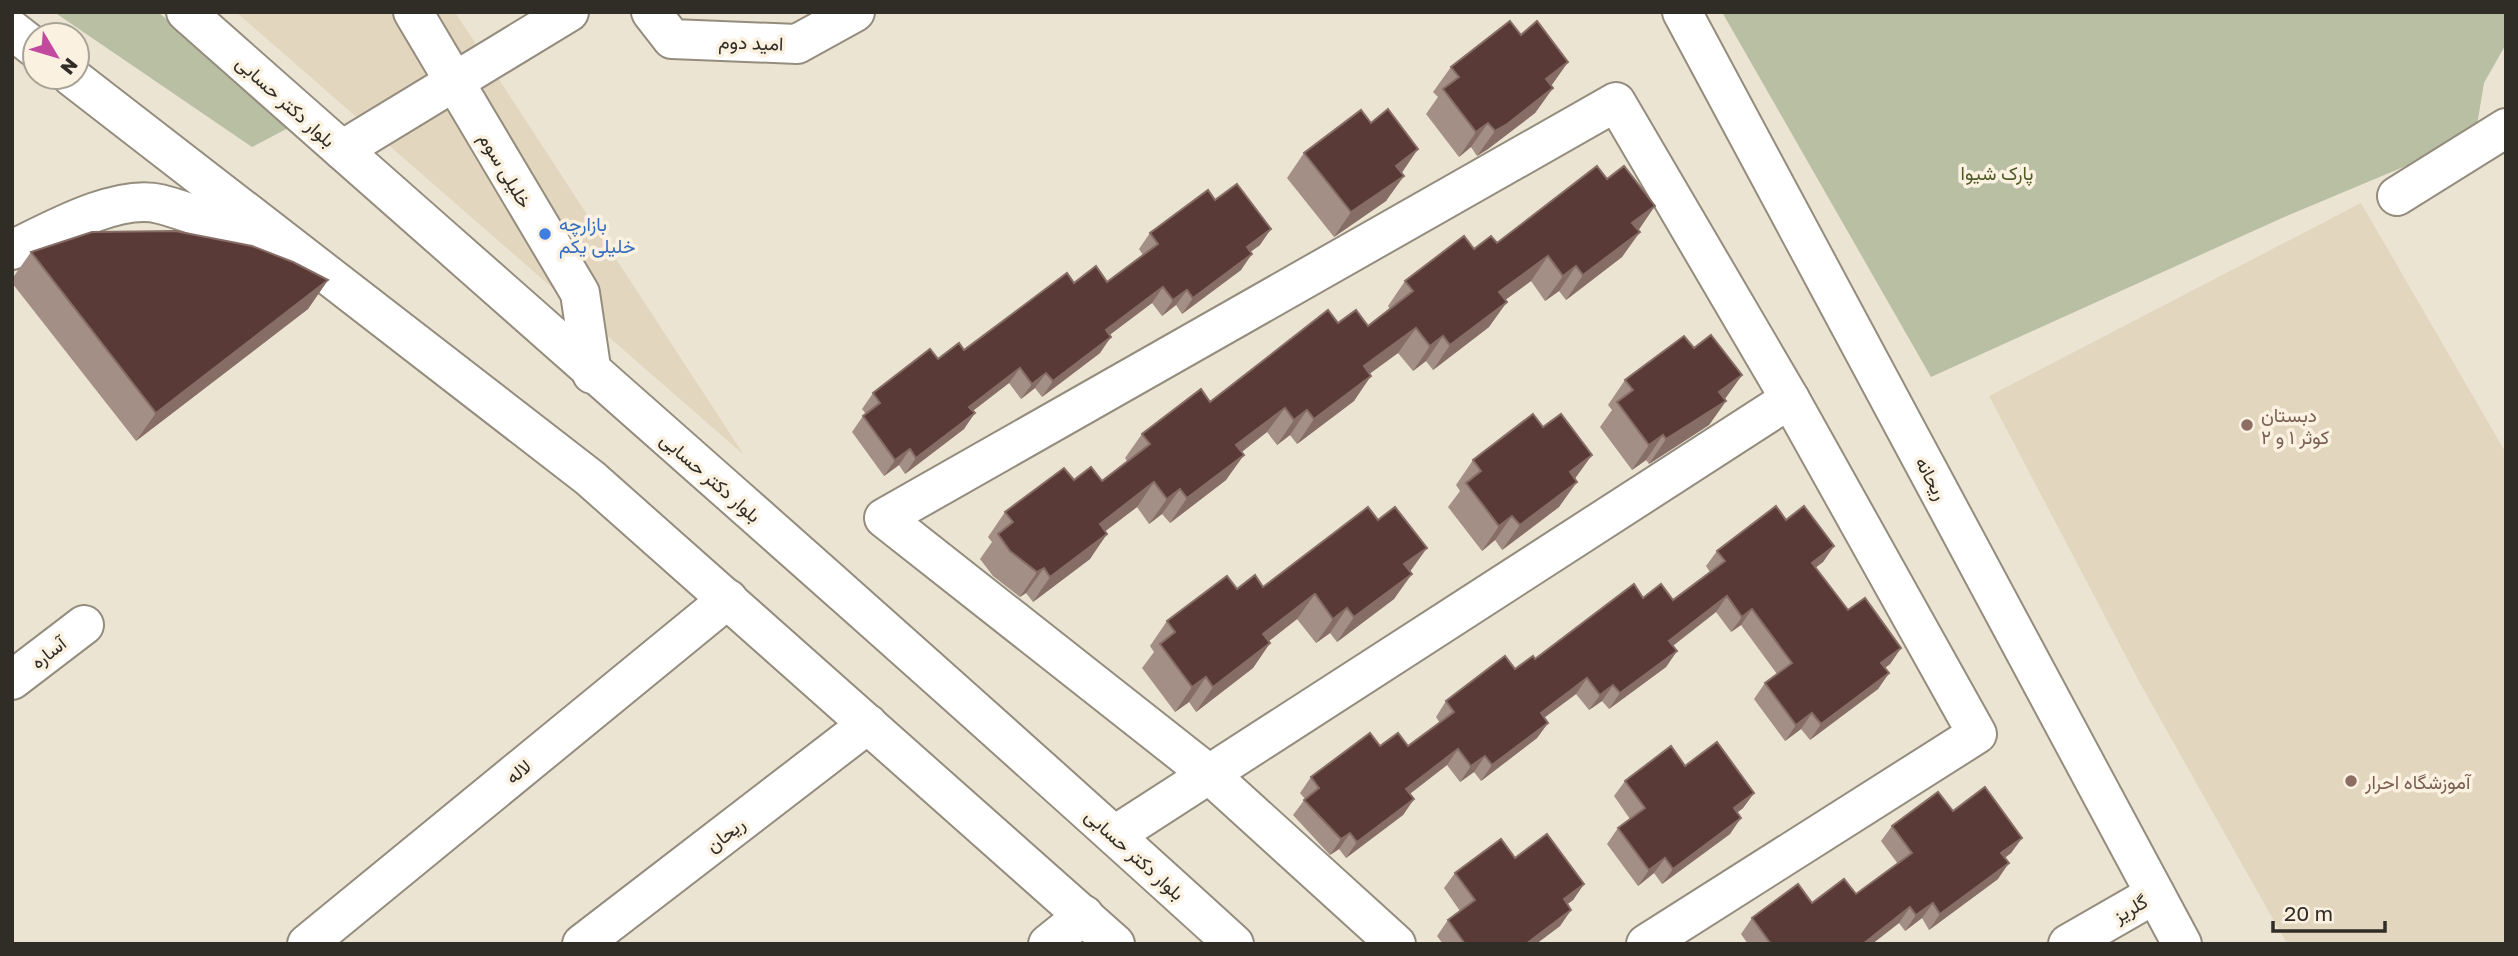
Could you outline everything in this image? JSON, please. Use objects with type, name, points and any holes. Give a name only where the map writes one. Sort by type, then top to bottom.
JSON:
[{"type":"street","name":"بلوار دکتر حسابی","points":[[186,12],[592,374],[729,491],[1234,944]]},
{"type":"street","name":"خلیلی سوم","points":[[413,12],[580,293],[592,374]]},
{"type":"street","points":[[342,150],[569,12]]},
{"type":"street","name":"امید دوم","points":[[651,12],[672,39],[797,44],[855,12]]},
{"type":"street","name":"ریحانه","points":[[1682,12],[2182,944]]},
{"type":"street","points":[[90,91],[590,478],[1115,944]]},
{"type":"street","points":[[1396,944],[1210,775],[884,519],[1615,103],[1790,399],[1978,734],[1646,944]]},
{"type":"street","points":[[2397,196],[2506,128]]},
{"type":"street","points":[[12,250],[62,225],[110,207],[157,203],[299,254]]},
{"type":"street","points":[[1115,835],[1790,399]]},
{"type":"street","name":"لاله","points":[[307,944],[728,599]]},
{"type":"street","name":"آساره","points":[[12,680],[84,625]]},
{"type":"street","name":"ریحان","points":[[582,944],[868,724]]},
{"type":"street","name":"گلریز","points":[[2068,944],[2155,894]]},
{"type":"street","points":[[1048,944],[1084,915]]},
{"type":"shaded area","name":"بازارچه خلیلی یکم","points":[[236,12],[455,12],[744,455]]},
{"type":"shaded area","points":[[2361,203],[2506,453],[2506,944],[2287,944],[2141,685],[1989,396]]},
{"type":"green space","points":[[54,12],[158,12],[292,126],[252,147],[91,37],[91,21],[67,21]]},
{"type":"green space","name":"پارک شیوا","points":[[1722,12],[2506,12],[2506,44],[2484,83],[2475,137],[2282,218],[1931,377]]},
{"type":"building","points":[[1510,21],[1521,35],[1537,21],[1568,62],[1546,79],[1553,88],[1506,125],[1495,131],[1488,123],[1476,132],[1443,89],[1459,77],[1451,67]]},
{"type":"building","points":[[1388,109],[1418,149],[1396,166],[1404,176],[1351,212],[1304,153],[1361,110],[1371,123]]},
{"type":"building","points":[[1597,166],[1607,179],[1624,166],[1655,206],[1632,223],[1640,232],[1583,275],[1576,266],[1563,276],[1548,256],[1499,292],[1507,302],[1450,345],[1443,336],[1430,346],[1416,328],[1364,366],[1371,376],[1314,419],[1307,410],[1294,420],[1285,408],[1236,445],[1244,455],[1187,498],[1180,489],[1167,499],[1154,482],[1100,524],[1107,534],[1050,577],[1044,568],[1037,572],[1010,551],[998,534],[1013,522],[1005,512],[1064,468],[1074,480],[1091,467],[1102,481],[1150,444],[1142,434],[1201,389],[1210,402],[1328,310],[1338,323],[1356,310],[1368,326],[1413,291],[1405,281],[1464,236],[1474,249],[1491,236],[1497,243]]},
{"type":"building","points":[[1237,184],[1271,229],[1247,247],[1252,254],[1193,298],[1187,290],[1173,300],[1163,287],[1106,330],[1111,337],[1053,381],[1046,373],[1032,384],[1020,368],[969,407],[975,413],[916,458],[910,449],[895,460],[863,416],[880,403],[873,393],[930,349],[938,359],[959,343],[964,350],[1067,273],[1074,283],[1096,266],[1107,282],[1158,244],[1150,233],[1208,190],[1215,200]]},
{"type":"building","points":[[175,231],[252,246],[293,262],[328,280],[156,413],[31,252],[92,232]]},
{"type":"building","points":[[1711,335],[1742,375],[1719,392],[1726,401],[1666,439],[1663,435],[1649,445],[1617,402],[1633,390],[1625,380],[1684,336],[1694,348]]},
{"type":"building","points":[[1533,414],[1543,427],[1561,414],[1592,455],[1570,472],[1577,482],[1520,525],[1512,516],[1499,526],[1466,483],[1481,471],[1473,460]]},
{"type":"building","points":[[1776,506],[1786,520],[1804,506],[1834,546],[1812,563],[1848,610],[1865,598],[1901,648],[1881,663],[1889,673],[1821,724],[1812,713],[1796,725],[1765,683],[1792,663],[1752,609],[1742,617],[1727,596],[1669,641],[1677,651],[1620,693],[1613,685],[1600,695],[1587,678],[1541,713],[1548,723],[1492,765],[1485,756],[1471,766],[1458,749],[1406,789],[1414,799],[1357,842],[1350,833],[1341,839],[1304,800],[1319,788],[1311,777],[1370,733],[1380,746],[1398,733],[1408,746],[1454,712],[1446,701],[1505,656],[1515,669],[1533,656],[1535,659],[1634,584],[1643,598],[1661,584],[1673,600],[1725,561],[1717,551]]},
{"type":"building","points":[[1368,507],[1378,520],[1395,507],[1427,548],[1404,564],[1412,574],[1354,617],[1347,608],[1333,619],[1315,594],[1263,634],[1270,643],[1213,687],[1206,677],[1192,687],[1160,644],[1175,632],[1167,621],[1227,576],[1237,589],[1255,575],[1263,587]]},
{"type":"building","points":[[1717,742],[1754,793],[1734,808],[1741,818],[1673,869],[1665,858],[1649,870],[1618,828],[1645,808],[1625,781],[1671,746],[1685,766]]},
{"type":"building","points":[[1985,787],[2022,838],[2001,853],[2009,863],[1940,914],[1933,903],[1916,915],[1910,907],[1863,944],[1771,944],[1752,918],[1798,884],[1812,903],[1844,879],[1856,894],[1912,853],[1892,826],[1938,792],[1953,811]]},
{"type":"building","points":[[1547,834],[1584,884],[1564,899],[1571,910],[1526,944],[1465,944],[1448,920],[1475,900],[1455,873],[1501,839],[1515,858]]},
{"type":"place","name":"بازارچه خلیلی یکم","points":[[545,234]]},
{"type":"place","name":"دبستان کوثر ۱ و ۲","points":[[2247,425]]},
{"type":"place","name":"آموزشگاه احرار","points":[[2351,781]]}]
